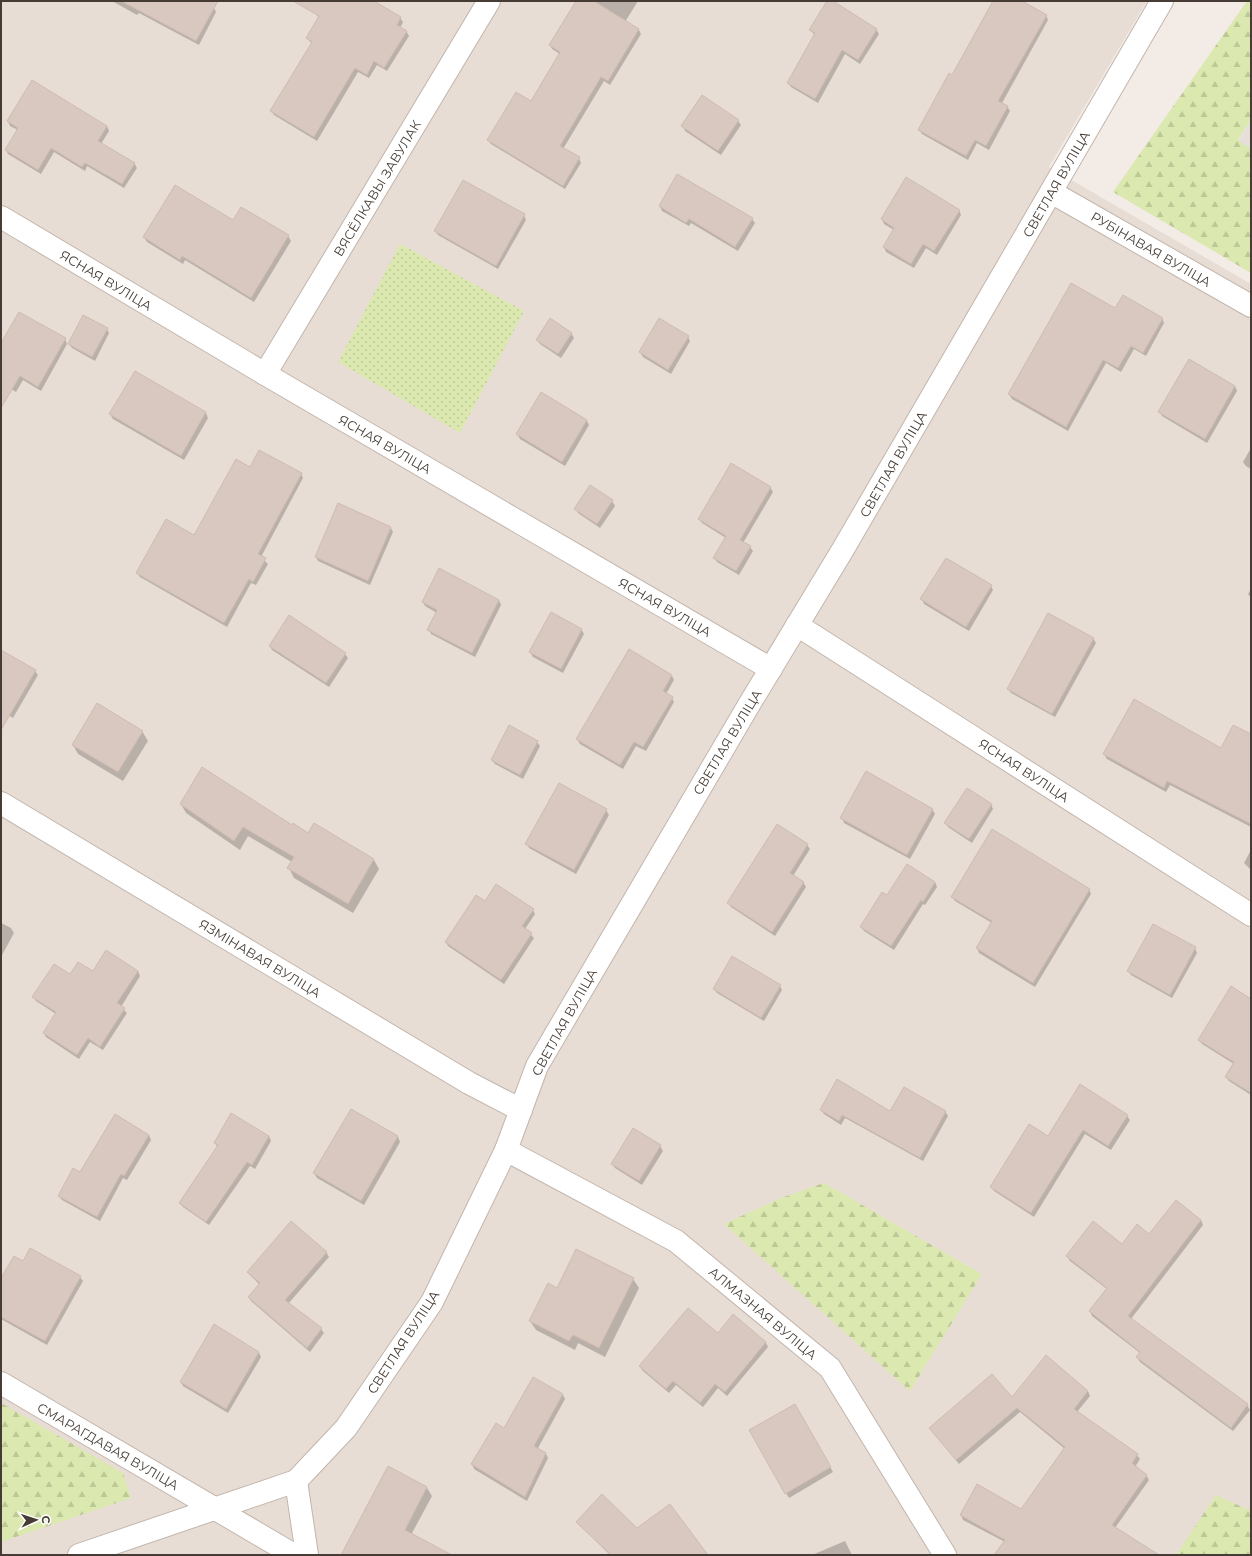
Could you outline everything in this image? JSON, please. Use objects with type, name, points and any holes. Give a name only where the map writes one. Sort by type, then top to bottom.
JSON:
[{"type":"street","name":"ВЯСЁЛКАВЫ ЗАВУЛАК","points":[[265,374],[489,1]]},
{"type":"street","name":"СВЕТЛАЯ ВУЛІЦА","points":[[79,1555],[296,1481],[346,1428],[432,1302],[506,1150],[537,1066],[1162,1]]},
{"type":"street","name":"РУБІНАВАЯ ВУЛІЦА","points":[[1051,192],[1251,306]]},
{"type":"street","name":"ЯСНАЯ ВУЛІЦА","points":[[1,217],[265,374],[771,669]]},
{"type":"street","name":"ЯСНАЯ ВУЛІЦА","points":[[797,625],[1251,915]]},
{"type":"street","name":"ЯЗМІНАВАЯ ВУЛІЦА","points":[[1,803],[462,1079],[520,1110]]},
{"type":"street","name":"АЛМАЗНАЯ ВУЛІЦА","points":[[506,1150],[676,1241],[830,1368],[945,1555]]},
{"type":"street","name":"СМАРАГДАВАЯ ВУЛІЦА","points":[[1,1383],[294,1555]]},
{"type":"street","points":[[296,1481],[307,1555]]},
{"type":"shaded area","points":[[1,1],[1147,1],[1049,167],[1251,284],[1251,1555],[1,1555]]},
{"type":"shaded area","points":[[1251,120],[1251,149],[1238,141]]},
{"type":"green space","points":[[1247,1],[1251,1],[1251,120],[1238,140],[1251,149],[1251,273],[1113,192]]},
{"type":"green space","points":[[400,244],[524,311],[460,433],[338,362]]},
{"type":"green space","points":[[824,1183],[982,1274],[910,1391],[724,1224],[781,1198]]},
{"type":"green space","points":[[1,1403],[123,1473],[131,1498],[1,1542]]},
{"type":"green space","points":[[1216,1495],[1251,1511],[1251,1555],[1176,1555]]},
{"type":"building","points":[[121,1],[218,1],[196,41]]},
{"type":"building","points":[[293,1],[374,1],[401,17],[397,25],[407,31],[384,68],[374,61],[367,75],[355,68],[314,137],[270,111],[312,42],[306,38],[319,16]]},
{"type":"building","points":[[576,1],[594,1],[639,29],[608,81],[601,77],[560,146],[580,157],[563,186],[487,140],[516,92],[531,101],[560,52],[549,45]]},
{"type":"building","points":[[827,1],[833,1],[877,29],[858,60],[842,50],[815,99],[787,83],[815,33],[809,30]]},
{"type":"building","points":[[993,1],[1022,1],[1047,15],[998,101],[1008,106],[986,146],[975,140],[966,156],[918,130],[949,73],[952,75]]},
{"type":"building","points":[[32,80],[107,126],[98,141],[135,163],[122,184],[85,163],[82,167],[51,148],[38,170],[5,150],[18,128],[7,121]]},
{"type":"building","points":[[702,95],[739,120],[718,151],[681,126]]},
{"type":"building","points":[[677,174],[753,218],[735,247],[689,219],[686,223],[659,206]]},
{"type":"building","points":[[906,177],[960,210],[934,251],[923,244],[911,264],[883,247],[894,228],[881,219]]},
{"type":"building","points":[[463,180],[525,214],[496,266],[434,231]]},
{"type":"building","points":[[175,185],[233,220],[241,207],[289,235],[251,298],[182,256],[180,260],[143,237]]},
{"type":"building","points":[[1071,283],[1115,308],[1123,295],[1163,318],[1143,353],[1131,346],[1118,368],[1103,360],[1066,427],[1008,394]]},
{"type":"building","points":[[19,312],[66,338],[38,387],[20,376],[1,408],[1,343]]},
{"type":"building","points":[[83,315],[108,328],[92,357],[68,344]]},
{"type":"building","points":[[550,318],[572,333],[558,354],[536,340]]},
{"type":"building","points":[[659,318],[689,336],[668,370],[639,352]]},
{"type":"building","points":[[1189,359],[1235,386],[1205,439],[1158,412]]},
{"type":"building","points":[[135,371],[206,412],[181,456],[109,414]]},
{"type":"building","points":[[541,392],[587,420],[562,462],[516,434]]},
{"type":"building","points":[[259,450],[302,473],[258,554],[266,558],[253,582],[249,579],[224,623],[136,573],[166,519],[194,535],[236,459],[250,467]]},
{"type":"building","points":[[731,463],[771,487],[740,540],[751,546],[736,571],[713,558],[726,536],[698,519]]},
{"type":"building","points":[[590,485],[613,500],[597,524],[574,509]]},
{"type":"building","points":[[338,503],[391,527],[368,581],[315,557]]},
{"type":"building","points":[[946,558],[992,585],[966,627],[920,599]]},
{"type":"building","points":[[439,568],[499,600],[472,653],[427,630],[437,610],[422,602]]},
{"type":"building","points":[[551,612],[582,629],[561,669],[529,652]]},
{"type":"building","points":[[1048,613],[1094,638],[1052,714],[1007,689]]},
{"type":"building","points":[[289,615],[346,653],[326,683],[269,646]]},
{"type":"building","points":[[629,649],[672,675],[663,691],[673,697],[643,747],[634,742],[620,765],[576,739]]},
{"type":"building","points":[[1,650],[36,670],[1,730]]},
{"type":"building","points":[[1134,699],[1221,748],[1233,725],[1251,734],[1251,824],[1167,781],[1164,788],[1103,754]]},
{"type":"building","points":[[97,703],[143,731],[118,772],[72,745]]},
{"type":"building","points":[[509,725],[538,741],[520,775],[491,760]]},
{"type":"building","points":[[202,767],[292,825],[293,823],[308,833],[314,823],[374,859],[348,904],[287,868],[294,857],[243,827],[234,841],[180,804]]},
{"type":"building","points":[[866,771],[933,809],[907,855],[840,818]]},
{"type":"building","points":[[559,783],[607,809],[574,870],[525,844]]},
{"type":"building","points":[[967,788],[992,804],[969,839],[944,823]]},
{"type":"building","points":[[777,824],[808,844],[790,873],[804,882],[772,932],[727,903]]},
{"type":"building","points":[[992,829],[1090,889],[1033,983],[976,948],[992,921],[951,897]]},
{"type":"building","points":[[907,864],[935,882],[923,902],[921,900],[891,946],[860,927],[882,892],[887,895]]},
{"type":"building","points":[[496,884],[534,909],[522,926],[532,933],[501,980],[445,942],[476,895],[485,901]]},
{"type":"building","points":[[1153,924],[1196,947],[1170,995],[1127,971]]},
{"type":"building","points":[[106,950],[138,971],[117,1003],[125,1008],[100,1047],[88,1038],[77,1055],[43,1033],[56,1012],[32,997],[54,964],[70,974],[78,962],[93,971]]},
{"type":"building","points":[[732,956],[781,985],[761,1018],[713,989]]},
{"type":"building","points":[[1231,986],[1251,999],[1251,1093],[1225,1077],[1234,1062],[1198,1040]]},
{"type":"building","points":[[837,1079],[890,1111],[904,1087],[946,1111],[920,1158],[842,1115],[839,1121],[820,1110]]},
{"type":"building","points":[[1080,1084],[1128,1115],[1108,1146],[1083,1130],[1031,1213],[990,1187],[1029,1124],[1048,1136]]},
{"type":"building","points":[[351,1109],[398,1136],[361,1201],[313,1173]]},
{"type":"building","points":[[231,1113],[269,1136],[252,1165],[247,1162],[206,1222],[179,1203],[218,1145],[214,1143]]},
{"type":"building","points":[[115,1114],[149,1135],[124,1176],[121,1174],[97,1217],[58,1196],[73,1168],[80,1172]]},
{"type":"building","points":[[633,1128],[661,1145],[639,1181],[611,1164]]},
{"type":"building","points":[[1176,1200],[1201,1220],[1128,1316],[1248,1404],[1231,1428],[1136,1357],[1140,1352],[1089,1311],[1107,1288],[1066,1256],[1093,1221],[1122,1244],[1137,1224],[1149,1234]]},
{"type":"building","points":[[291,1221],[327,1252],[285,1300],[322,1328],[307,1348],[248,1297],[260,1283],[247,1272]]},
{"type":"building","points":[[30,1248],[81,1276],[45,1341],[1,1317],[1,1278],[14,1256],[23,1261]]},
{"type":"building","points":[[576,1249],[634,1278],[599,1348],[573,1335],[569,1341],[529,1321],[548,1283],[557,1288]]},
{"type":"building","points":[[688,1308],[718,1333],[733,1314],[766,1342],[725,1392],[715,1384],[700,1403],[673,1381],[666,1389],[639,1366]]},
{"type":"building","points":[[214,1324],[259,1352],[226,1409],[180,1382]]},
{"type":"building","points":[[1046,1355],[1088,1391],[1074,1409],[1138,1454],[1132,1463],[1147,1475],[1112,1525],[1159,1555],[994,1555],[1005,1540],[960,1515],[977,1484],[1021,1509],[1065,1447],[1017,1408],[956,1460],[929,1428],[992,1374],[1012,1397]]},
{"type":"building","points":[[533,1377],[563,1394],[534,1446],[546,1453],[525,1497],[471,1464],[496,1423],[504,1428]]},
{"type":"building","points":[[795,1404],[831,1467],[785,1494],[749,1430]]},
{"type":"building","points":[[388,1466],[427,1487],[405,1530],[452,1555],[341,1555]]},
{"type":"building","points":[[602,1494],[637,1528],[670,1504],[708,1555],[611,1555],[576,1522]]}]
